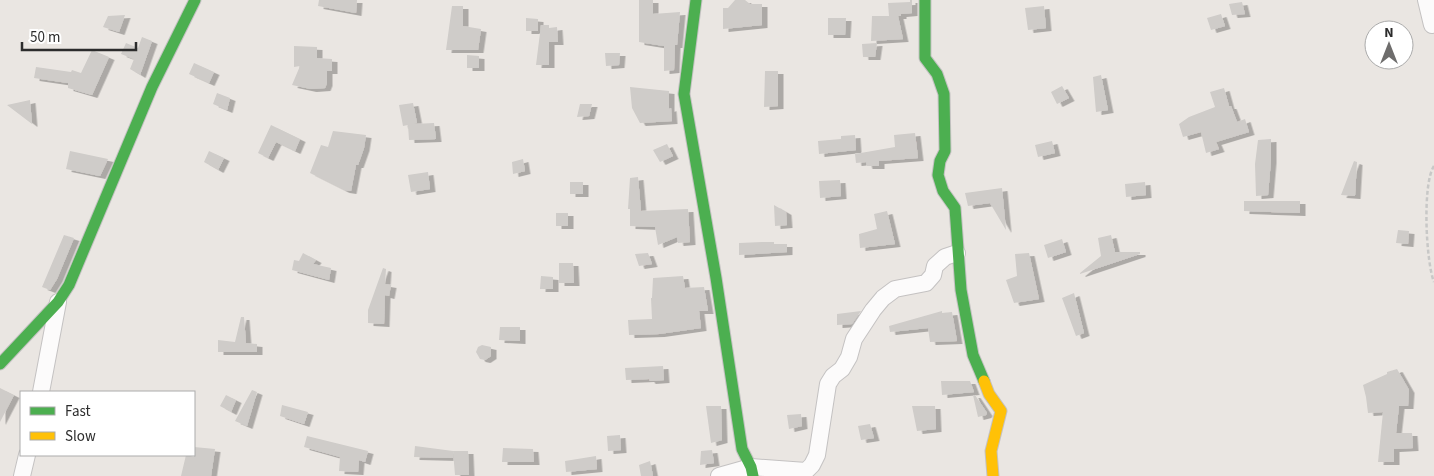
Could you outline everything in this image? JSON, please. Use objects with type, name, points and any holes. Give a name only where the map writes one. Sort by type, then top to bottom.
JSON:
[{"type":"street","points":[[0,364],[58,302],[69,285],[152,87],[194,0]]},
{"type":"street","points":[[696,0],[684,94],[716,278],[735,411],[742,449],[752,472]]},
{"type":"street","points":[[925,0],[925,58],[937,74],[944,94],[945,151],[940,161],[938,175],[943,191],[954,208],[961,290],[973,355],[989,394],[1001,411],[991,450],[990,465],[993,476]]},
{"type":"street","points":[[1426,0],[1432,25]]},
{"type":"street","points":[[719,476],[752,472],[806,471],[812,465],[817,455],[828,384],[833,376],[842,369],[849,357],[854,339],[872,310],[895,289],[926,282],[932,275],[935,266],[945,257],[957,253]]},
{"type":"street","points":[[41,391],[58,302]]},
{"type":"street","points":[[22,476],[26,456]]},
{"type":"path","points":[[1434,166],[1430,172],[1427,249],[1434,282]]},
{"type":"building","points":[[319,0],[357,0],[356,13],[318,6]]},
{"type":"building","points":[[639,0],[653,0],[653,14],[680,12],[677,45],[675,45],[674,70],[664,71],[664,46],[639,42]]},
{"type":"building","points":[[735,0],[745,0],[750,4],[762,4],[762,25],[723,29],[723,8],[728,8]]},
{"type":"building","points":[[912,0],[912,13],[898,16],[903,39],[871,41],[872,16],[889,16],[888,3],[910,2]]},
{"type":"building","points":[[1242,2],[1245,14],[1232,15],[1229,4]]},
{"type":"building","points":[[452,6],[463,6],[463,26],[481,29],[478,50],[446,50]]},
{"type":"building","points":[[1044,6],[1046,28],[1028,30],[1025,8]]},
{"type":"building","points":[[1221,14],[1225,26],[1211,30],[1207,18]]},
{"type":"building","points":[[125,15],[119,32],[103,27],[108,16]]},
{"type":"building","points":[[526,18],[538,19],[538,31],[526,31]]},
{"type":"building","points":[[828,18],[846,18],[845,35],[828,35]]},
{"type":"building","points":[[541,25],[549,25],[549,28],[557,27],[558,42],[549,42],[549,65],[536,65]]},
{"type":"building","points":[[142,37],[152,41],[140,75],[130,69],[134,59],[121,54],[126,43],[138,48]]},
{"type":"building","points":[[877,43],[875,57],[863,57],[862,44]]},
{"type":"building","points":[[294,46],[317,47],[317,58],[332,59],[332,71],[327,71],[325,88],[311,89],[292,85],[300,66],[294,67]]},
{"type":"building","points":[[92,50],[109,57],[92,95],[68,88],[68,83],[34,78],[36,67],[71,72],[72,70],[81,73]]},
{"type":"building","points":[[605,53],[620,53],[619,65],[606,66]]},
{"type":"building","points":[[467,55],[479,56],[479,68],[467,68]]},
{"type":"building","points":[[194,63],[214,72],[209,83],[189,74]]},
{"type":"building","points":[[765,71],[778,71],[778,106],[764,107]]},
{"type":"building","points":[[1101,75],[1108,110],[1096,112],[1093,77]]},
{"type":"building","points":[[1062,86],[1069,98],[1057,104],[1051,92]]},
{"type":"building","points":[[630,87],[669,91],[669,109],[671,108],[672,121],[640,123],[632,108]]},
{"type":"building","points":[[1224,88],[1229,106],[1231,106],[1237,122],[1245,119],[1249,132],[1216,142],[1219,149],[1206,153],[1201,132],[1183,137],[1179,124],[1189,117],[1215,107],[1210,92]]},
{"type":"building","points":[[217,93],[230,98],[227,110],[213,104]]},
{"type":"building","points":[[30,100],[32,124],[7,105]]},
{"type":"building","points":[[413,103],[417,123],[414,124],[434,123],[436,139],[409,140],[408,125],[403,126],[399,105]]},
{"type":"building","points":[[580,104],[592,104],[589,116],[577,117]]},
{"type":"building","points":[[271,125],[300,139],[295,151],[276,142],[268,158],[258,153]]},
{"type":"building","points":[[333,131],[366,135],[364,148],[358,165],[356,165],[351,191],[344,190],[310,173],[321,145],[328,147]]},
{"type":"building","points":[[915,133],[918,158],[879,161],[879,166],[867,166],[866,162],[856,163],[855,154],[895,147],[894,135]]},
{"type":"building","points":[[855,135],[856,150],[819,154],[818,141],[841,139],[841,136]]},
{"type":"building","points":[[1271,139],[1268,195],[1256,196],[1255,164],[1258,140]]},
{"type":"building","points":[[1052,141],[1055,153],[1038,157],[1035,145]]},
{"type":"building","points":[[667,144],[673,156],[660,162],[653,150]]},
{"type":"building","points":[[70,151],[108,159],[100,176],[66,169]]},
{"type":"building","points":[[209,151],[224,158],[218,170],[204,162]]},
{"type":"building","points":[[523,159],[525,171],[513,174],[512,162]]},
{"type":"building","points":[[1354,161],[1357,162],[1355,196],[1341,195]]},
{"type":"building","points":[[428,172],[430,189],[411,192],[408,175]]},
{"type":"building","points":[[638,177],[641,211],[688,209],[690,242],[678,243],[677,237],[658,245],[655,227],[630,226],[630,209],[628,209],[630,178]]},
{"type":"building","points":[[840,180],[841,196],[820,198],[819,181]]},
{"type":"building","points":[[570,182],[583,182],[583,194],[570,194]]},
{"type":"building","points":[[1145,182],[1146,195],[1126,197],[1125,184]]},
{"type":"building","points":[[1002,188],[1006,230],[990,203],[968,206],[965,193]]},
{"type":"building","points":[[1244,201],[1300,201],[1300,213],[1244,211]]},
{"type":"building","points":[[774,205],[786,212],[787,225],[775,226]]},
{"type":"building","points":[[887,211],[895,244],[860,248],[859,234],[877,229],[874,214]]},
{"type":"building","points":[[556,213],[568,213],[568,226],[556,226]]},
{"type":"building","points":[[1398,230],[1409,231],[1408,244],[1396,243]]},
{"type":"building","points":[[64,235],[74,238],[57,279],[50,290],[42,287]]},
{"type":"building","points":[[1111,235],[1115,252],[1140,252],[1140,254],[1080,274],[1101,256],[1098,238]]},
{"type":"building","points":[[1062,239],[1066,252],[1048,258],[1044,245]]},
{"type":"building","points":[[774,242],[774,244],[787,244],[787,252],[739,255],[739,243]]},
{"type":"building","points":[[303,253],[316,260],[313,264],[331,268],[329,280],[292,270],[294,260],[299,261]]},
{"type":"building","points":[[648,253],[652,264],[639,266],[635,254]]},
{"type":"building","points":[[1029,253],[1039,299],[1014,303],[1006,280],[1017,276],[1015,254]]},
{"type":"building","points":[[559,263],[573,263],[574,283],[559,283]]},
{"type":"building","points":[[383,268],[386,269],[385,284],[391,285],[389,296],[385,295],[384,324],[368,323],[368,310]]},
{"type":"building","points":[[541,276],[553,277],[553,289],[540,289]]},
{"type":"building","points":[[683,276],[685,288],[704,287],[708,311],[699,311],[701,328],[659,334],[629,335],[628,320],[652,319],[651,298],[653,278]]},
{"type":"building","points":[[1074,293],[1084,333],[1076,336],[1062,298]]},
{"type":"building","points":[[861,311],[852,324],[837,325],[837,314]]},
{"type":"building","points":[[942,311],[942,313],[952,312],[957,341],[930,342],[928,328],[890,332],[889,326]]},
{"type":"building","points":[[241,317],[244,317],[246,343],[257,344],[257,352],[218,352],[218,340],[235,342]]},
{"type":"building","points":[[500,327],[520,327],[520,341],[499,340]]},
{"type":"building","points":[[482,345],[491,347],[491,356],[485,360],[480,359],[476,352],[478,347]]},
{"type":"building","points":[[663,366],[664,380],[626,380],[625,368]]},
{"type":"building","points":[[1397,369],[1409,390],[1408,406],[1399,406],[1396,433],[1412,433],[1413,448],[1394,449],[1394,462],[1378,462],[1383,412],[1368,413],[1363,385],[1387,374],[1387,372]]},
{"type":"building","points":[[941,381],[970,381],[974,392],[942,395]]},
{"type":"building","points":[[0,388],[14,395],[0,422]]},
{"type":"building","points":[[252,390],[257,392],[247,426],[235,421]]},
{"type":"building","points":[[226,395],[236,400],[231,412],[220,406]]},
{"type":"building","points":[[973,395],[975,395],[987,413],[986,415],[978,417]]},
{"type":"building","points":[[282,405],[308,412],[304,424],[280,416]]},
{"type":"building","points":[[706,406],[721,406],[722,440],[711,443]]},
{"type":"building","points":[[912,406],[935,406],[936,429],[917,431]]},
{"type":"building","points":[[801,414],[802,426],[789,429],[787,415]]},
{"type":"building","points":[[870,424],[874,438],[861,440],[858,426]]},
{"type":"building","points":[[620,435],[621,450],[608,451],[607,436]]},
{"type":"building","points":[[307,436],[368,451],[365,462],[359,460],[358,472],[339,471],[340,457],[304,447]]},
{"type":"building","points":[[415,446],[453,451],[453,458],[414,457]]},
{"type":"building","points":[[195,447],[215,449],[211,476],[181,476],[186,456],[194,457]]},
{"type":"building","points":[[503,448],[533,449],[534,462],[502,462]]},
{"type":"building","points":[[712,450],[714,463],[700,465],[701,451]]},
{"type":"building","points":[[453,451],[468,451],[469,475],[455,475]]},
{"type":"building","points":[[596,456],[597,469],[566,472],[565,461]]},
{"type":"building","points":[[650,461],[653,476],[641,476],[639,465]]},
{"type":"traffic: fast","points":[[0,364],[58,302],[69,285],[152,87],[195,0]]},
{"type":"traffic: fast","points":[[696,0],[684,94],[716,278],[742,449],[751,467],[753,476]]},
{"type":"traffic: fast","points":[[925,0],[925,58],[937,74],[944,94],[945,151],[940,161],[938,175],[943,191],[955,208],[961,290],[973,355],[984,381]]},
{"type":"traffic: slow","points":[[984,381],[989,394],[1001,411],[991,451],[993,476]]}]
